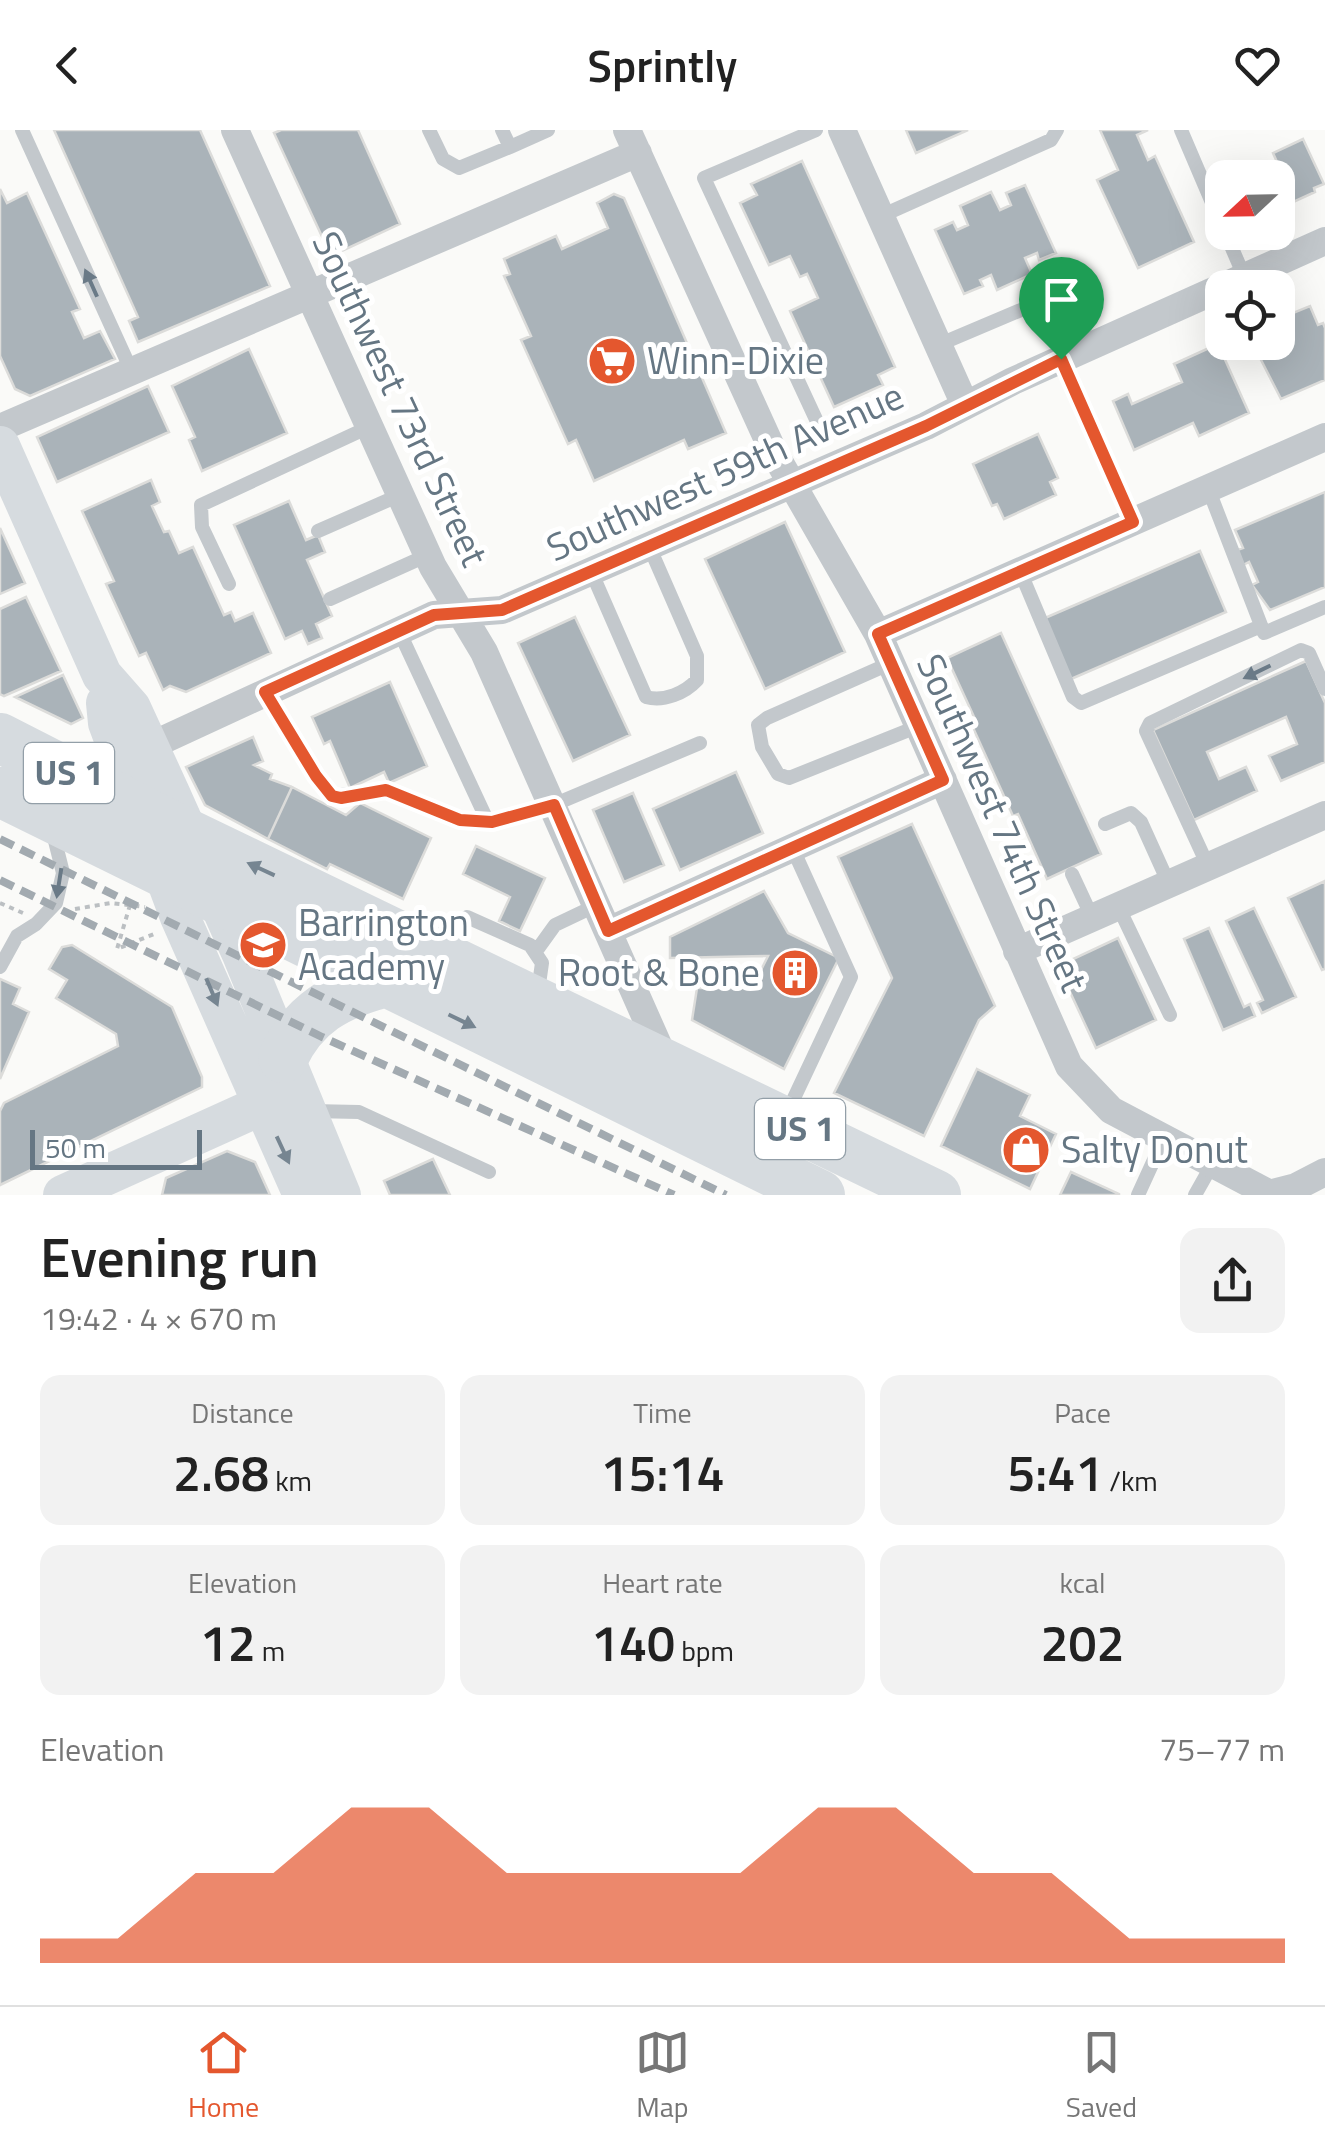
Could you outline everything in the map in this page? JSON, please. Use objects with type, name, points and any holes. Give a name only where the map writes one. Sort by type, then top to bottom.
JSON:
[{"type":"highway","name":"US 1","points":[[0,738],[139,808],[157,880]]},
{"type":"highway","name":"US 1","points":[[0,792],[157,880],[217,900],[820,1195]]},
{"type":"highway","name":"US 1","points":[[157,880],[422,947],[936,1195]]},
{"type":"highway","points":[[283,1058],[294,1033],[328,1002],[383,983]]},
{"type":"main road","points":[[0,446],[102,675],[108,722],[139,808]]},
{"type":"main road","points":[[102,675],[131,708],[148,746],[157,880],[303,1195]]},
{"type":"main road","points":[[217,900],[341,1195]]},
{"type":"main road","points":[[64,1195],[262,1105],[279,1104],[312,1130]]},
{"type":"street","name":"Southwest 73rd Street","points":[[234,130],[428,555],[484,652],[698,1135]]},
{"type":"street","points":[[842,130],[966,405]]},
{"type":"street","points":[[0,428],[310,297],[632,141]]},
{"type":"street","name":"Southwest 74th Street","points":[[632,141],[772,452],[878,634],[1059,1049],[1081,1082],[1111,1110],[1266,1194]]},
{"type":"street","name":"Southwest 59th Avenue","points":[[1258,270],[1325,241]]},
{"type":"street","name":"Southwest 59th Avenue","points":[[148,746],[434,615],[502,610],[792,485],[1205,294]]},
{"type":"street","points":[[878,634],[1325,437]]},
{"type":"street","points":[[602,918],[792,846],[943,780]]},
{"type":"street","points":[[1017,951],[1325,815]]},
{"type":"street","points":[[1266,1194],[1282,1192],[1325,1172]]},
{"type":"lane","points":[[22,130],[132,372]]},
{"type":"lane","points":[[429,130],[443,160],[459,168],[548,130]]},
{"type":"lane","points":[[502,130],[510,146]]},
{"type":"lane","points":[[816,130],[704,178],[820,428]]},
{"type":"lane","points":[[881,216],[1051,140],[1057,130]]},
{"type":"lane","points":[[1181,130],[1205,185]]},
{"type":"lane","points":[[938,345],[1080,285]]},
{"type":"lane","points":[[1061,359],[1133,522]]},
{"type":"lane","points":[[229,584],[202,527],[201,505],[369,427]]},
{"type":"lane","points":[[1208,488],[1264,634],[1325,607]]},
{"type":"lane","points":[[318,532],[400,495]]},
{"type":"lane","points":[[591,571],[646,697],[683,692],[697,680],[697,656],[649,546]]},
{"type":"lane","points":[[330,599],[428,555]]},
{"type":"lane","points":[[1020,571],[1073,698],[1081,702],[1261,626]]},
{"type":"lane","points":[[399,632],[487,820]]},
{"type":"lane","points":[[1208,866],[1146,731],[1150,723],[1300,650],[1309,653],[1325,690]]},
{"type":"lane","points":[[891,663],[767,718],[758,725],[762,747],[778,774],[788,778],[918,726]]},
{"type":"lane","points":[[265,692],[332,796],[386,790],[460,820],[492,822],[554,805],[700,743]]},
{"type":"lane","points":[[1105,824],[1130,813],[1141,822],[1169,884]]},
{"type":"lane","points":[[0,938],[17,936],[36,924],[56,902],[63,874],[59,846],[45,815]]},
{"type":"lane","points":[[783,1120],[851,977],[792,846]]},
{"type":"lane","points":[[1072,874],[1105,912],[1170,1015]]},
{"type":"lane","points":[[422,947],[467,918],[536,950],[542,964],[536,1001]]},
{"type":"lane","points":[[536,950],[555,925],[602,918]]},
{"type":"lane","points":[[0,967],[17,936]]},
{"type":"lane","points":[[312,1130],[358,1112],[490,1172]]},
{"type":"lane","points":[[1138,1195],[1164,1138]]},
{"type":"lane","points":[[1195,1195],[1212,1162]]},
{"type":"path","points":[[67,911],[111,903],[157,880]]},
{"type":"path","points":[[157,880],[117,948],[157,934]]},
{"type":"path","points":[[0,903],[25,914]]},
{"type":"building","points":[[54,130],[200,130],[270,286],[138,342],[129,321],[138,317]]},
{"type":"building","points":[[358,130],[400,224],[331,256],[274,133]]},
{"type":"building","points":[[906,130],[968,130],[916,153]]},
{"type":"building","points":[[1100,130],[1148,130],[1137,135],[1148,160],[1155,156],[1194,242],[1138,268],[1097,180],[1118,170]]},
{"type":"building","points":[[1303,139],[1324,184],[1295,201],[1295,160],[1276,160],[1273,153]]},
{"type":"building","points":[[802,161],[895,367],[878,375],[883,385],[834,407],[790,311],[818,298],[807,274],[800,277],[790,256],[769,265],[740,203],[757,195],[751,184]]},
{"type":"building","points":[[1025,185],[1056,253],[1039,260],[1037,253],[1025,258],[1032,274],[997,290],[991,275],[980,280],[983,286],[964,294],[935,230],[953,222],[957,230],[968,225],[960,206],[991,192],[1000,210],[1011,205],[1006,193]]},
{"type":"building","points":[[0,189],[7,203],[27,193],[80,309],[72,312],[84,338],[100,331],[115,359],[30,396],[15,389],[0,356]]},
{"type":"building","points":[[614,194],[624,198],[726,433],[688,449],[684,440],[594,481],[576,440],[568,444],[521,340],[531,336],[504,276],[510,274],[504,259],[556,236],[562,249],[608,228],[597,203]]},
{"type":"building","points":[[1310,306],[1318,325],[1323,323],[1325,380],[1281,399],[1261,360],[1295,360],[1295,312]]},
{"type":"building","points":[[249,349],[287,433],[202,471],[189,440],[195,437],[172,386]]},
{"type":"building","points":[[1205,350],[1205,360],[1225,360],[1249,413],[1199,436],[1193,423],[1134,450],[1113,401],[1128,394],[1132,404],[1182,382],[1174,364]]},
{"type":"building","points":[[148,386],[169,432],[57,482],[37,437]]},
{"type":"building","points":[[1038,434],[1058,478],[1050,482],[1056,495],[1004,519],[997,504],[992,506],[973,464]]},
{"type":"building","points":[[151,480],[160,502],[152,506],[164,532],[169,531],[179,553],[193,547],[224,615],[231,612],[235,621],[253,613],[271,653],[186,692],[170,686],[163,690],[146,653],[139,656],[106,584],[114,581],[82,511]]},
{"type":"building","points":[[1325,492],[1325,587],[1270,610],[1252,585],[1258,582],[1249,562],[1243,565],[1237,550],[1243,548],[1235,530]]},
{"type":"building","points":[[289,501],[306,540],[318,535],[325,552],[307,560],[332,616],[316,624],[322,638],[308,644],[302,631],[285,639],[234,525]]},
{"type":"building","points":[[785,522],[845,652],[765,689],[705,559]]},
{"type":"building","points":[[0,528],[25,583],[0,594]]},
{"type":"building","points":[[1200,551],[1226,612],[1071,679],[1045,618]]},
{"type":"building","points":[[26,597],[61,671],[4,696],[0,694],[0,609]]},
{"type":"building","points":[[575,617],[630,735],[573,761],[518,643]]},
{"type":"building","points":[[1001,633],[1101,854],[1047,879],[970,721],[975,719],[947,658]]},
{"type":"building","points":[[1306,661],[1325,703],[1325,762],[1281,781],[1269,756],[1297,744],[1286,717],[1207,752],[1219,779],[1246,767],[1257,791],[1194,820],[1153,730]]},
{"type":"building","points":[[63,675],[83,718],[71,724],[15,697]]},
{"type":"building","points":[[390,682],[427,766],[389,783],[384,772],[350,788],[330,741],[324,744],[312,717]]},
{"type":"building","points":[[253,737],[263,761],[254,765],[272,774],[270,779],[292,787],[268,839],[205,805],[186,767]]},
{"type":"building","points":[[736,772],[763,833],[680,870],[653,809]]},
{"type":"building","points":[[292,787],[346,815],[360,803],[431,838],[403,899],[330,864],[327,869],[268,839]]},
{"type":"building","points":[[633,793],[664,865],[624,882],[593,810]]},
{"type":"building","points":[[912,824],[995,1006],[979,1020],[924,1136],[834,1093],[892,978],[838,857]]},
{"type":"building","points":[[476,846],[545,878],[520,931],[499,921],[510,897],[463,874]]},
{"type":"building","points":[[1325,881],[1325,969],[1322,970],[1288,898]]},
{"type":"building","name":"Root & Bone","points":[[764,891],[788,933],[839,958],[784,1069],[692,1020],[697,988],[752,988],[768,956],[670,958],[670,937]]},
{"type":"building","points":[[1254,908],[1296,997],[1262,1013],[1257,1003],[1263,1000],[1226,921]]},
{"type":"building","points":[[1209,928],[1244,1007],[1250,1004],[1255,1016],[1223,1030],[1184,939]]},
{"type":"building","points":[[1118,938],[1156,1020],[1096,1048],[1058,966]]},
{"type":"building","points":[[72,945],[172,1007],[202,1077],[202,1087],[0,1185],[0,1111],[4,1103],[118,1046],[116,1034],[56,998],[67,980],[49,969],[62,947]]},
{"type":"building","points":[[0,979],[20,988],[13,1004],[29,1012],[0,1079]]},
{"type":"building","points":[[977,1069],[1030,1095],[1020,1116],[1056,1134],[1030,1189],[941,1146]]},
{"type":"building","points":[[227,1151],[255,1162],[270,1195],[162,1195],[166,1178]]},
{"type":"building","points":[[433,1159],[450,1195],[390,1195],[384,1181]]},
{"type":"building","points":[[1071,1172],[1119,1194],[1119,1195],[1060,1195]]},
{"type":"railway","points":[[0,839],[726,1195]]},
{"type":"railway","points":[[0,880],[322,1037],[674,1195]]},
{"type":"place","name":"Winn-Dixie","points":[[612,361]]},
{"type":"place","name":"Barrington Academy","points":[[263,945]]},
{"type":"place","name":"Root & Bone","points":[[795,973]]},
{"type":"place","name":"Salty Donut","points":[[1026,1150]]},
{"type":"route","points":[[1061,359],[1133,522],[878,634],[943,780],[608,931],[554,805],[492,822],[460,820],[386,790],[332,796],[265,692],[434,615],[502,610],[926,426],[1061,359]]}]
